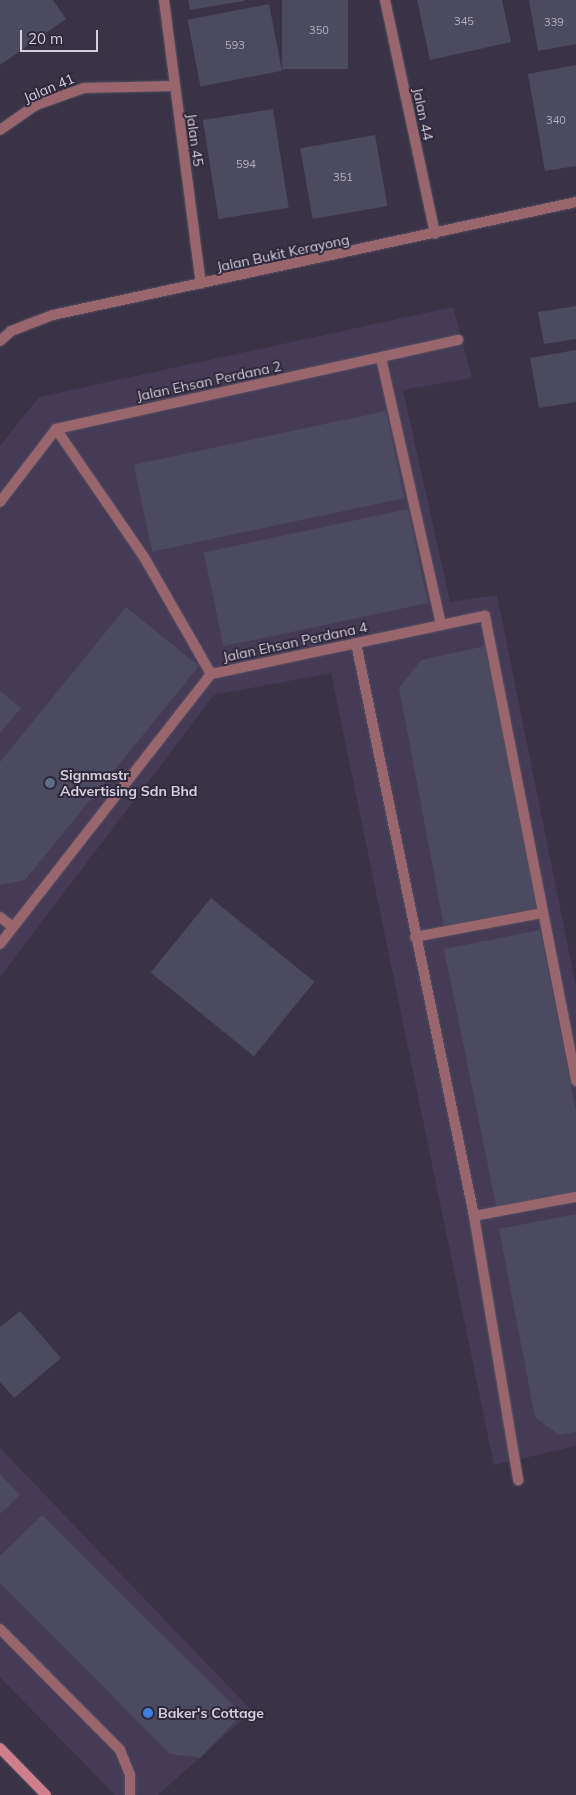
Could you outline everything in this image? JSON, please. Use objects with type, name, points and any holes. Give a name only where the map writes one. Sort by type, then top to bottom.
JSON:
[{"type":"main road","points":[[0,1748],[46,1795]]},
{"type":"street","name":"Jalan 45","points":[[164,0],[201,284]]},
{"type":"street","name":"Jalan 44","points":[[385,0],[435,234]]},
{"type":"street","name":"Jalan 41","points":[[0,130],[36,106],[84,88],[174,86]]},
{"type":"street","name":"Jalan Bukit Kerayong","points":[[0,341],[11,331],[53,315],[435,234],[576,202]]},
{"type":"street","name":"Jalan Ehsan Perdana 2","points":[[56,428],[458,340]]},
{"type":"street","points":[[381,358],[441,624]]},
{"type":"street","points":[[0,502],[56,428],[144,556],[210,674]]},
{"type":"street","name":"Jalan Ehsan Perdana 4","points":[[0,944],[210,674],[485,616],[542,913]]},
{"type":"street","points":[[356,643],[474,1216],[518,1480]]},
{"type":"street","points":[[416,937],[542,913],[576,1081]]},
{"type":"street","points":[[0,917],[13,926]]},
{"type":"street","points":[[474,1216],[576,1197]]},
{"type":"street","points":[[0,1629],[120,1750],[130,1775],[130,1795]]},
{"type":"shaded area","points":[[453,307],[472,378],[403,390],[450,602],[497,595],[576,987],[576,1446],[494,1465],[331,673],[214,695],[0,977],[0,446],[39,397]]},
{"type":"shaded area","points":[[0,1448],[252,1711],[158,1795],[115,1795],[0,1677]]},
{"type":"building","points":[[0,0],[53,0],[66,19],[0,65]]},
{"type":"building","points":[[188,0],[244,0],[244,1],[190,10]]},
{"type":"building","points":[[282,0],[348,0],[348,69],[282,69]]},
{"type":"building","points":[[417,0],[502,0],[511,42],[430,60]]},
{"type":"building","points":[[529,0],[576,0],[576,44],[538,51]]},
{"type":"building","points":[[269,4],[282,71],[200,87],[188,20]]},
{"type":"building","points":[[576,65],[576,166],[545,171],[528,74]]},
{"type":"building","points":[[273,109],[289,208],[219,219],[203,120]]},
{"type":"building","points":[[375,135],[388,206],[313,219],[300,148]]},
{"type":"building","points":[[576,306],[576,339],[544,344],[538,312]]},
{"type":"building","points":[[576,350],[576,402],[539,408],[530,358]]},
{"type":"building","points":[[386,411],[405,498],[152,552],[134,465]]},
{"type":"building","points":[[408,509],[428,603],[224,646],[204,552]]},
{"type":"building","points":[[126,607],[199,666],[25,880],[0,885],[0,762]]},
{"type":"building","points":[[485,646],[537,908],[444,926],[399,688],[421,660]]},
{"type":"building","points":[[0,691],[21,708],[0,733]]},
{"type":"building","points":[[211,898],[314,982],[254,1056],[151,973]]},
{"type":"building","points":[[540,930],[576,1111],[576,1195],[497,1210],[444,949]]},
{"type":"building","points":[[576,1214],[576,1432],[559,1435],[535,1417],[499,1229]]},
{"type":"building","points":[[20,1311],[61,1358],[14,1398],[0,1382],[0,1327]]},
{"type":"building","points":[[0,1474],[20,1495],[0,1514]]},
{"type":"building","points":[[42,1515],[242,1714],[200,1758],[170,1754],[0,1583],[0,1556]]},
{"type":"place","name":"Signmastr Advertising Sdn Bhd","points":[[50,783]]},
{"type":"place","name":"Baker's Cottage","points":[[148,1713]]}]
